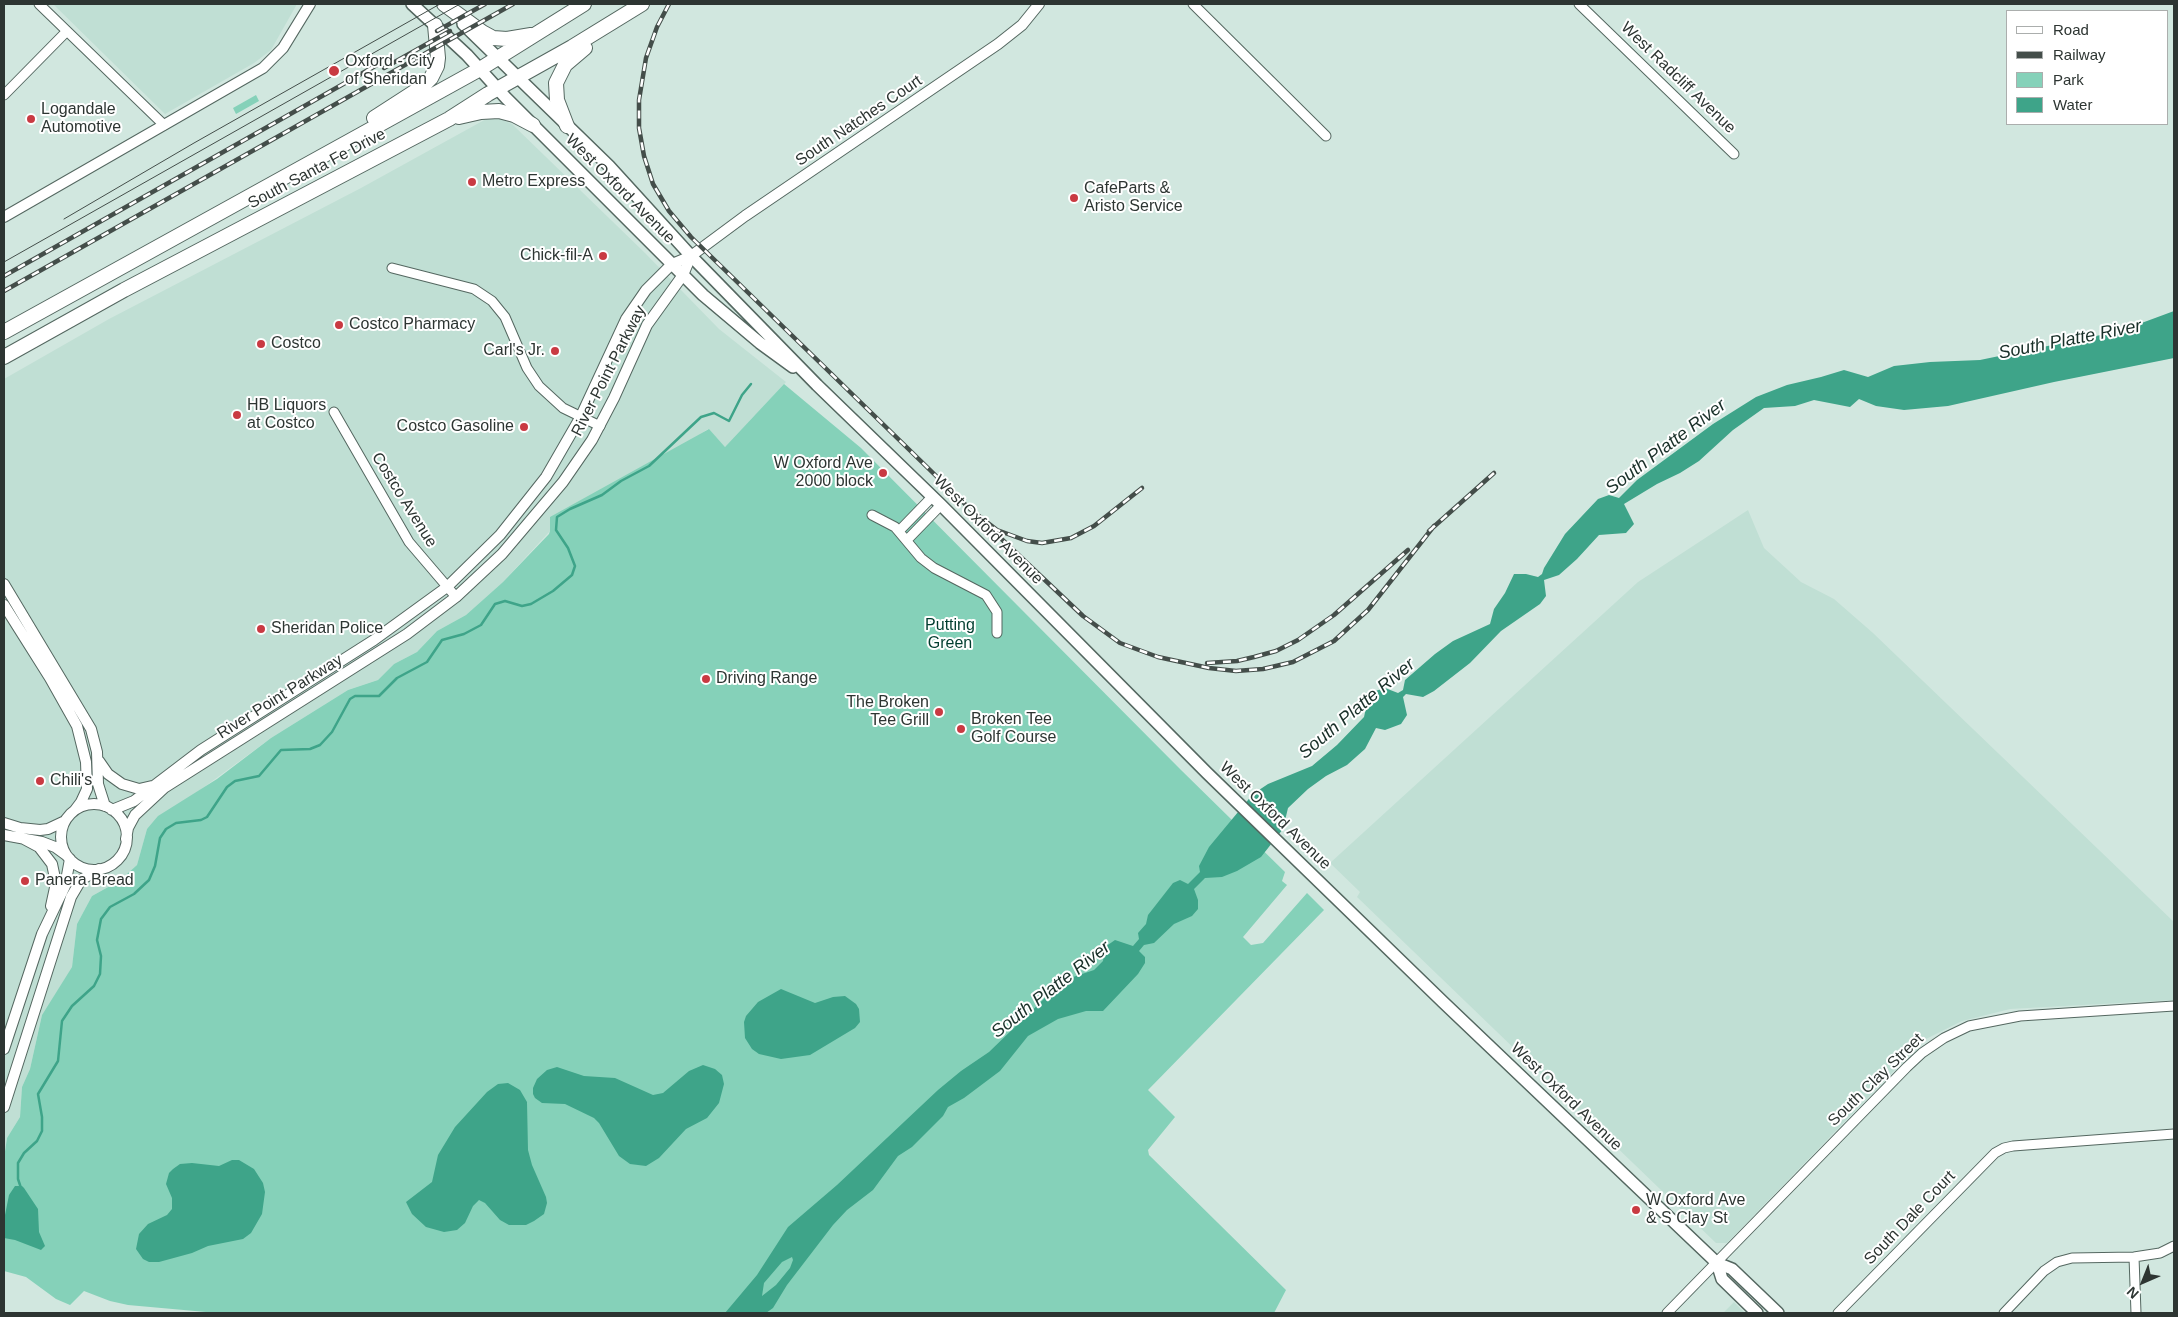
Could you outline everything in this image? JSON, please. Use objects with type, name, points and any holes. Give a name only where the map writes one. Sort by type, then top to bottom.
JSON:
[{"type":"highway","points":[[443,4],[493,38],[507,39],[536,34]]},
{"type":"highway","name":"South Santa Fe Drive","points":[[4,332],[480,69],[584,4]]},
{"type":"highway","points":[[567,126],[556,94],[556,83],[561,72],[582,50],[643,4]]},
{"type":"highway","name":"South Santa Fe Drive","points":[[4,357],[124,290],[449,119],[643,4]]},
{"type":"highway","points":[[274,182],[426,84],[437,66],[435,25]]},
{"type":"highway","points":[[449,119],[480,112],[499,111],[514,114],[533,125]]},
{"type":"main road","name":"West Oxford Avenue","points":[[412,4],[480,69],[533,125],[683,275],[730,319],[817,385]]},
{"type":"main road","name":"West Oxford Avenue","points":[[443,4],[639,198],[691,256],[817,385],[937,501],[1296,860],[1717,1263],[1732,1269],[1778,1313]]},
{"type":"main road","name":"West Oxford Avenue","points":[[1717,1263],[1722,1279],[1757,1313]]},
{"type":"street","points":[[39,4],[164,125]]},
{"type":"street","points":[[4,217],[266,65],[290,39],[310,4]]},
{"type":"street","name":"South Natches Court","points":[[691,256],[745,216],[998,44],[1022,25],[1039,4]]},
{"type":"street","points":[[1193,4],[1326,136]]},
{"type":"street","name":"West Radcliff Avenue","points":[[1579,4],[1734,154]]},
{"type":"street","points":[[4,95],[67,31]]},
{"type":"street","name":"River Point Parkway","points":[[109,808],[134,801],[220,737],[374,640],[447,587],[488,549],[522,510],[556,461],[580,418],[626,319],[646,290],[672,264],[691,256]]},
{"type":"street","name":"River Point Parkway","points":[[126,838],[128,828],[135,815],[164,788],[408,634],[456,597],[502,554],[573,468],[600,426],[647,325],[683,275],[691,256]]},
{"type":"street","points":[[392,268],[474,289],[492,301],[505,317],[527,368],[539,386],[557,404],[580,418],[600,426]]},
{"type":"street","name":"Costco Avenue","points":[[334,412],[409,542],[456,597]]},
{"type":"street","points":[[899,531],[937,501]]},
{"type":"street","points":[[907,540],[937,501]]},
{"type":"street","points":[[872,515],[899,531],[927,563],[977,589],[989,598],[997,612],[997,633]]},
{"type":"street","points":[[4,584],[87,721],[94,736],[98,784],[109,808],[123,822],[126,838],[119,857],[112,864],[99,869],[81,880],[71,897],[4,1107]]},
{"type":"street","points":[[4,605],[50,678],[77,726],[88,774],[85,796],[65,821],[48,829],[40,830],[4,823]]},
{"type":"street","points":[[97,758],[104,770],[122,784],[139,789],[156,784]]},
{"type":"street","points":[[75,810],[89,804],[109,808]]},
{"type":"street","points":[[46,924],[65,886],[68,857],[61,840],[65,821]]},
{"type":"street","points":[[4,835],[48,844],[84,868],[99,869]]},
{"type":"street","points":[[4,1049],[46,924],[55,891],[54,869],[44,852],[36,845],[24,840]]},
{"type":"street","name":"South Clay Street","points":[[1667,1313],[1907,1067],[1922,1053],[1944,1038],[1969,1026],[2020,1016],[2174,1006]]},
{"type":"street","name":"South Dale Court","points":[[1838,1313],[1995,1153],[2006,1147],[2174,1134]]},
{"type":"street","points":[[2004,1313],[2044,1271],[2057,1262],[2072,1258],[2134,1257],[2160,1253],[2174,1246]]},
{"type":"street","points":[[2134,1257],[2136,1313]]},
{"type":"shaded area","points":[[53,4],[297,4],[271,50],[254,63],[165,114]]},
{"type":"shaded area","points":[[488,118],[498,118],[512,124],[645,253],[719,329],[786,382],[725,447],[708,429],[550,531],[503,582],[466,615],[437,631],[417,652],[394,664],[378,680],[348,690],[271,738],[147,829],[137,865],[119,881],[92,896],[77,924],[72,967],[42,1015],[30,1069],[22,1087],[20,1117],[7,1138],[4,1158],[4,379],[109,319],[361,188]]},
{"type":"shaded area","points":[[1748,510],[1764,548],[1801,582],[1834,599],[1873,633],[2174,922],[2174,1000],[2010,1009],[1962,1021],[1924,1040],[1727,1243],[1716,1243],[1357,897],[1360,892],[1330,863],[1638,582]]},
{"type":"shaded area","points":[[1734,1302],[1745,1313],[1723,1313]]},
{"type":"green space","points":[[256,95],[259,101],[236,114],[233,108]]},
{"type":"green space","name":"Broken Tee Golf Course","points":[[784,384],[861,448],[1285,872],[1282,881],[1287,885],[1243,937],[1251,945],[1263,943],[1307,893],[1324,910],[1148,1090],[1175,1117],[1148,1150],[1149,1155],[1286,1290],[1274,1313],[217,1313],[128,1305],[110,1301],[84,1291],[70,1305],[56,1299],[26,1277],[4,1271],[4,1158],[7,1138],[20,1117],[22,1087],[30,1069],[42,1015],[72,967],[77,924],[92,896],[119,881],[137,865],[147,829],[158,816],[217,779],[271,738],[348,690],[378,680],[394,664],[417,652],[437,631],[466,615],[503,582],[549,534],[550,517],[709,429],[725,447]]},
{"type":"water","name":"South Platte River","points":[[2174,311],[2174,358],[1948,406],[1904,410],[1876,406],[1859,399],[1850,407],[1814,400],[1795,406],[1764,408],[1733,430],[1699,461],[1624,504],[1634,524],[1626,533],[1599,535],[1559,575],[1544,580],[1546,596],[1540,604],[1501,631],[1470,663],[1434,691],[1423,697],[1406,694],[1403,697],[1407,715],[1401,724],[1385,730],[1376,728],[1365,749],[1347,765],[1326,776],[1308,789],[1288,808],[1283,829],[1261,857],[1237,871],[1222,877],[1205,878],[1194,889],[1198,900],[1198,909],[1192,916],[1174,924],[1154,943],[1144,945],[1139,951],[1145,957],[1145,963],[1138,974],[1103,1011],[1086,1011],[1058,1019],[1028,1036],[1000,1071],[964,1098],[948,1107],[943,1116],[912,1147],[898,1156],[873,1190],[847,1210],[833,1225],[787,1285],[773,1308],[766,1313],[725,1313],[757,1275],[788,1227],[837,1185],[938,1090],[989,1052],[1046,997],[1052,988],[1064,980],[1094,970],[1103,961],[1105,947],[1115,940],[1133,946],[1139,939],[1138,933],[1146,924],[1148,915],[1173,883],[1180,880],[1188,884],[1200,872],[1199,866],[1209,847],[1253,794],[1268,784],[1312,766],[1337,745],[1364,717],[1368,699],[1372,692],[1385,688],[1398,693],[1403,690],[1405,680],[1435,654],[1453,641],[1490,624],[1494,609],[1505,593],[1514,574],[1538,577],[1542,574],[1565,534],[1598,499],[1609,495],[1619,498],[1637,480],[1713,424],[1756,397],[1787,385],[1844,370],[1868,377],[1894,366],[1980,360],[2120,331]],"holes":[[[792,1257],[793,1260],[790,1268],[776,1285],[762,1296],[764,1283],[782,1262]]]},
{"type":"water","points":[[781,989],[815,1003],[833,997],[845,996],[856,1004],[859,1009],[860,1022],[855,1028],[810,1055],[781,1059],[759,1054],[752,1049],[745,1038],[744,1022],[746,1016],[758,1002]]},
{"type":"water","points":[[703,1065],[715,1069],[722,1075],[724,1084],[719,1103],[707,1118],[686,1129],[659,1158],[646,1166],[630,1164],[619,1156],[594,1118],[565,1104],[542,1103],[533,1094],[533,1088],[537,1079],[547,1070],[557,1067],[584,1076],[615,1078],[653,1095],[663,1093],[689,1071]]},
{"type":"water","points":[[508,1083],[520,1090],[527,1102],[528,1150],[532,1165],[546,1197],[547,1203],[544,1214],[526,1225],[509,1225],[500,1220],[485,1203],[479,1200],[473,1206],[465,1223],[457,1230],[444,1232],[426,1227],[412,1214],[406,1202],[432,1182],[438,1155],[455,1127],[487,1092],[498,1084]]},
{"type":"water","points":[[232,1160],[239,1160],[254,1169],[263,1183],[265,1192],[262,1214],[251,1233],[243,1239],[208,1246],[192,1253],[159,1262],[149,1262],[143,1259],[136,1249],[139,1234],[148,1224],[167,1215],[172,1209],[172,1198],[166,1184],[169,1173],[180,1164],[192,1163],[219,1166]]},
{"type":"water","points":[[15,1186],[22,1186],[24,1188],[38,1209],[39,1232],[45,1246],[41,1250],[4,1238],[4,1220],[9,1195]]},
{"type":"waterway","points":[[21,1188],[18,1179],[18,1163],[24,1153],[37,1141],[42,1131],[42,1117],[38,1094],[58,1061],[62,1021],[72,1006],[94,986],[100,974],[101,956],[97,940],[101,919],[110,907],[134,894],[149,880],[155,866],[160,838],[166,829],[176,823],[201,820],[207,817],[227,787],[235,781],[259,776],[281,750],[310,749],[320,745],[332,732],[350,699],[355,696],[379,696],[397,678],[427,662],[442,640],[464,634],[481,625],[495,604],[505,601],[522,606],[531,604],[553,591],[572,575],[575,566],[568,548],[556,530],[557,517],[602,495],[621,481],[649,466],[701,417],[714,413],[729,421],[742,395],[751,384]]},
{"type":"tram line","points":[[64,219],[440,4]]},
{"type":"tram line","points":[[4,262],[460,4]]},
{"type":"railway","points":[[437,31],[485,4]]},
{"type":"railway","points":[[4,291],[513,4]]},
{"type":"railway","points":[[669,4],[657,27],[646,58],[639,100],[639,128],[644,156],[653,184],[669,211],[691,237],[970,509],[997,530],[1027,541],[1042,543],[1071,538],[1094,526],[1142,488]]},
{"type":"railway","points":[[384,68],[450,31]]},
{"type":"railway","points":[[4,276],[391,57]]},
{"type":"railway","points":[[1429,531],[1494,473]]},
{"type":"railway","points":[[992,530],[1083,616],[1120,643],[1158,657],[1209,668],[1236,671],[1263,669],[1293,662],[1334,641],[1368,610],[1434,526]]},
{"type":"railway","points":[[1207,663],[1237,661],[1254,657],[1276,651],[1298,640],[1334,615],[1408,550]]},
{"type":"place","name":"Oxford - City of Sheridan","points":[[334,71]]},
{"type":"place","name":"Logandale Automotive","points":[[31,119]]},
{"type":"place","name":"Metro Express","points":[[472,182]]},
{"type":"place","name":"CafeParts & Aristo Service","points":[[1074,198]]},
{"type":"place","name":"Chick-fil-A","points":[[603,256]]},
{"type":"place","name":"Costco Pharmacy","points":[[339,325]]},
{"type":"place","name":"Costco","points":[[261,344]]},
{"type":"place","name":"Carl's Jr.","points":[[555,351]]},
{"type":"place","name":"HB Liquors at Costco","points":[[237,415]]},
{"type":"place","name":"Costco Gasoline","points":[[524,427]]},
{"type":"place","name":"W Oxford Ave 2000 block","points":[[883,473]]},
{"type":"place","name":"Sheridan Police","points":[[261,629]]},
{"type":"place","name":"Driving Range","points":[[706,679]]},
{"type":"place","name":"The Broken Tee Grill","points":[[939,712]]},
{"type":"place","name":"Broken Tee Golf Course","points":[[961,729]]},
{"type":"place","name":"Chili's","points":[[40,781]]},
{"type":"place","name":"Panera Bread","points":[[25,881]]},
{"type":"place","name":"W Oxford Ave & S Clay St","points":[[1636,1210]]},
{"type":"park label","name":"Putting Green","points":[[950,635]]}]
